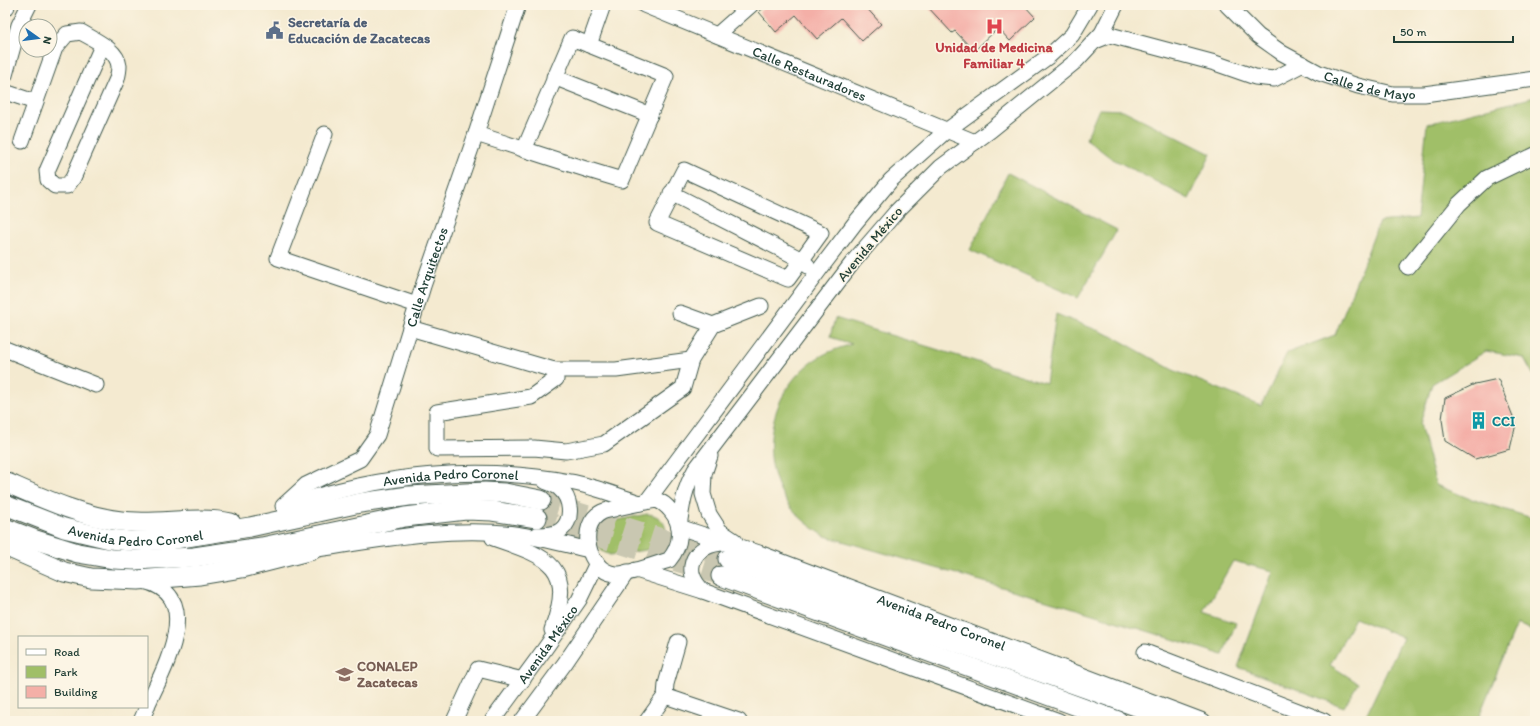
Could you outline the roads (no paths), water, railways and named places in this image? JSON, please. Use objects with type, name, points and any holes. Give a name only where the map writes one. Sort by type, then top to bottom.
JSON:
[{"type":"main road","points":[[5,482],[65,507],[120,521],[144,523],[184,520],[220,521],[250,527]]},
{"type":"main road","name":"Avenida Pedro Coronel","points":[[5,505],[64,528],[89,535],[130,541],[168,540],[270,524],[360,503],[409,496],[485,492],[505,493],[539,509],[492,511],[466,510],[404,516],[262,546],[194,557],[133,560],[113,559],[78,553],[5,528]]},
{"type":"main road","points":[[5,546],[64,572],[91,578],[138,580],[200,575],[235,569],[312,550]]},
{"type":"main road","name":"Avenida Pedro Coronel","points":[[728,560],[1118,721]]},
{"type":"main road","name":"Avenida Pedro Coronel","points":[[728,560],[1178,721]]},
{"type":"street","points":[[5,75],[19,25],[29,5]]},
{"type":"street","name":"Calle Arquitectos","points":[[283,506],[306,485],[360,460],[377,435],[417,305],[476,134],[518,5]]},
{"type":"street","points":[[589,46],[604,5]]},
{"type":"street","name":"Calle Restauradores","points":[[644,5],[974,142]]},
{"type":"street","points":[[717,35],[751,5]]},
{"type":"street","name":"Avenida México","points":[[644,502],[816,273],[890,180],[946,131],[1049,56],[1072,35],[1090,5]]},
{"type":"street","name":"Avenida México","points":[[679,527],[687,483],[695,470],[712,450],[853,262],[897,211],[941,167],[1076,61],[1102,33],[1116,5]]},
{"type":"street","name":"Calle 2 de Mayo","points":[[1227,5],[1258,36],[1282,53],[1319,73],[1352,84],[1393,94],[1424,94],[1535,79]]},
{"type":"street","points":[[22,140],[55,48],[67,34],[81,32],[113,52],[119,65],[117,79],[74,178],[67,186],[55,186],[48,180],[47,171],[102,46]]},
{"type":"street","points":[[1095,41],[1110,35],[1215,63],[1255,77],[1274,79],[1303,64]]},
{"type":"street","points":[[476,134],[524,150],[622,180],[666,76],[572,38],[524,150]]},
{"type":"street","points":[[554,77],[650,115]]},
{"type":"street","points":[[5,92],[35,102]]},
{"type":"street","points":[[325,134],[278,258],[417,305]]},
{"type":"street","points":[[1408,267],[1459,204],[1487,178],[1535,155]]},
{"type":"street","points":[[684,170],[821,233],[788,279],[657,222],[671,193],[684,170]]},
{"type":"street","points":[[671,193],[802,260],[816,273]]},
{"type":"street","points":[[554,370],[556,379],[531,396],[437,412],[437,449],[534,448],[566,451],[604,444],[683,388],[691,360],[713,325],[761,306]]},
{"type":"street","points":[[680,313],[713,325]]},
{"type":"street","points":[[410,328],[554,370],[616,370],[691,360]]},
{"type":"street","points":[[5,348],[96,385]]},
{"type":"street","points":[[712,450],[704,474],[703,494],[708,514],[720,530],[736,542],[759,553]]},
{"type":"street","name":"Avenida Pedro Coronel","points":[[283,506],[321,494],[375,482],[411,476],[454,473],[529,475],[572,482],[644,502]]},
{"type":"street","points":[[514,534],[545,535],[556,533],[562,530],[570,513],[569,504],[565,495],[559,488],[529,475]]},
{"type":"street","points":[[644,502],[662,502],[674,515],[679,527],[680,534],[678,546],[669,560],[632,571],[615,574],[606,571],[597,563],[589,550],[588,534],[592,524],[601,512],[644,502]]},
{"type":"street","points":[[270,524],[283,506]]},
{"type":"street","name":"Avenida Pedro Coronel","points":[[679,527],[728,560],[759,553],[1203,721]]},
{"type":"street","points":[[477,533],[530,551],[543,558],[555,570],[560,580],[561,598],[558,615],[544,650]]},
{"type":"street","name":"Avenida Pedro Coronel","points":[[262,546],[312,550],[418,535],[477,533],[514,534],[589,550]]},
{"type":"street","points":[[703,591],[695,584],[693,578],[692,567],[696,556],[703,548],[713,543],[724,543],[728,560]]},
{"type":"street","name":"Avenida México","points":[[492,721],[523,680],[579,600],[597,563]]},
{"type":"street","points":[[632,571],[703,591],[1059,721]]},
{"type":"street","name":"Avenida México","points":[[522,721],[632,571]]},
{"type":"street","points":[[138,580],[153,583],[165,589],[173,598],[177,616],[175,636],[148,704]]},
{"type":"street","points":[[647,721],[666,696],[666,684],[678,642]]},
{"type":"street","points":[[1145,652],[1291,716],[1324,721]]},
{"type":"street","points":[[454,721],[478,669],[523,680]]},
{"type":"street","points":[[666,696],[739,721]]},
{"type":"street","points":[[141,721],[147,708]]},
{"type":"tunnel","points":[[541,500],[728,559]]},
{"type":"tunnel","points":[[537,518],[721,576]]},
{"type":"place","name":"Unidad de Medicina Familiar 4","points":[[994,27]]},
{"type":"place","name":"Secretaría de Educación de Zacatecas","points":[[275,30]]},
{"type":"place","name":"CCI","points":[[1479,421]]},
{"type":"place","name":"CONALEP Zacatecas","points":[[344,674]]}]
